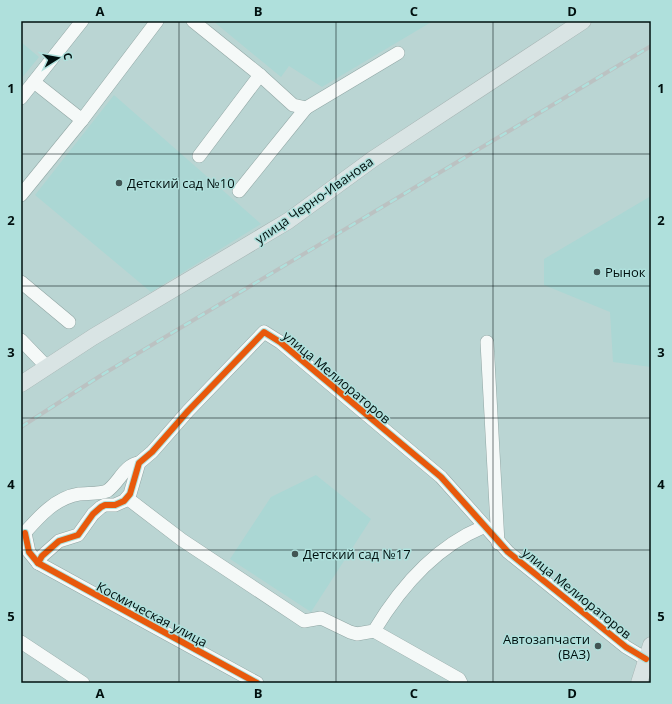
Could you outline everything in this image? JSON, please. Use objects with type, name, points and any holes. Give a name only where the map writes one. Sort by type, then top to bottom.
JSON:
[{"type":"main road","name":"улица Черно-Иванова","points":[[21,384],[46,367],[288,221],[373,159],[583,21]]},
{"type":"main road","points":[[639,683],[649,652]]},
{"type":"street","points":[[21,98],[82,21]]},
{"type":"street","points":[[21,195],[82,120],[157,21]]},
{"type":"street","points":[[194,21],[260,75],[293,105],[306,108]]},
{"type":"street","points":[[239,191],[306,108],[398,54]]},
{"type":"street","points":[[199,156],[260,75]]},
{"type":"street","points":[[34,82],[82,120]]},
{"type":"street","points":[[21,282],[69,322]]},
{"type":"street","name":"улица Мелиораторов","points":[[139,463],[152,452],[188,411],[264,332],[280,342],[436,473],[498,543],[626,647],[649,652]]},
{"type":"street","points":[[21,340],[46,367]]},
{"type":"street","points":[[487,342],[498,543]]},
{"type":"street","points":[[139,463],[130,494],[127,498],[115,505],[104,505],[101,507],[93,514],[78,535],[68,537],[56,544],[42,556],[38,563],[29,552],[23,535],[42,513],[60,501],[78,494],[106,491],[116,483],[128,468],[133,464],[139,463]]},
{"type":"street","points":[[127,498],[182,540],[304,621],[321,618],[357,634],[374,630],[459,679],[461,683]]},
{"type":"street","points":[[374,630],[385,613],[421,568],[452,543],[483,527]]},
{"type":"street","points":[[21,559],[38,563]]},
{"type":"street","name":"Космическая улица","points":[[38,563],[257,683]]},
{"type":"street","points":[[21,642],[83,683]]},
{"type":"shaded area","points":[[213,21],[433,21],[322,87],[289,66],[281,77]]},
{"type":"shaded area","points":[[21,42],[39,57],[21,79]]},
{"type":"shaded area","points":[[114,95],[261,224],[151,292],[35,195]]},
{"type":"shaded area","name":"Рынок","points":[[651,196],[651,367],[613,362],[610,312],[544,285],[544,259]]},
{"type":"shaded area","points":[[316,475],[371,519],[311,612],[230,559],[271,497]]},
{"type":"railway","points":[[21,427],[100,376],[651,46]]},
{"type":"cycle path","points":[[38,563],[42,556],[59,541],[78,535],[93,514],[101,507],[105,505],[115,505],[124,501],[130,494],[139,463],[152,452],[188,411],[264,332],[280,342],[441,477],[508,552],[626,647],[646,659]]},
{"type":"cycle path","points":[[25,533],[29,552],[38,563],[257,683]]},
{"type":"place","name":"Детский сад №10","points":[[119,183]]},
{"type":"place","name":"Рынок","points":[[597,272]]},
{"type":"place","name":"Детский сад №17","points":[[295,554]]},
{"type":"place","name":"Автозапчасти (ВАЗ)","points":[[598,646]]}]
